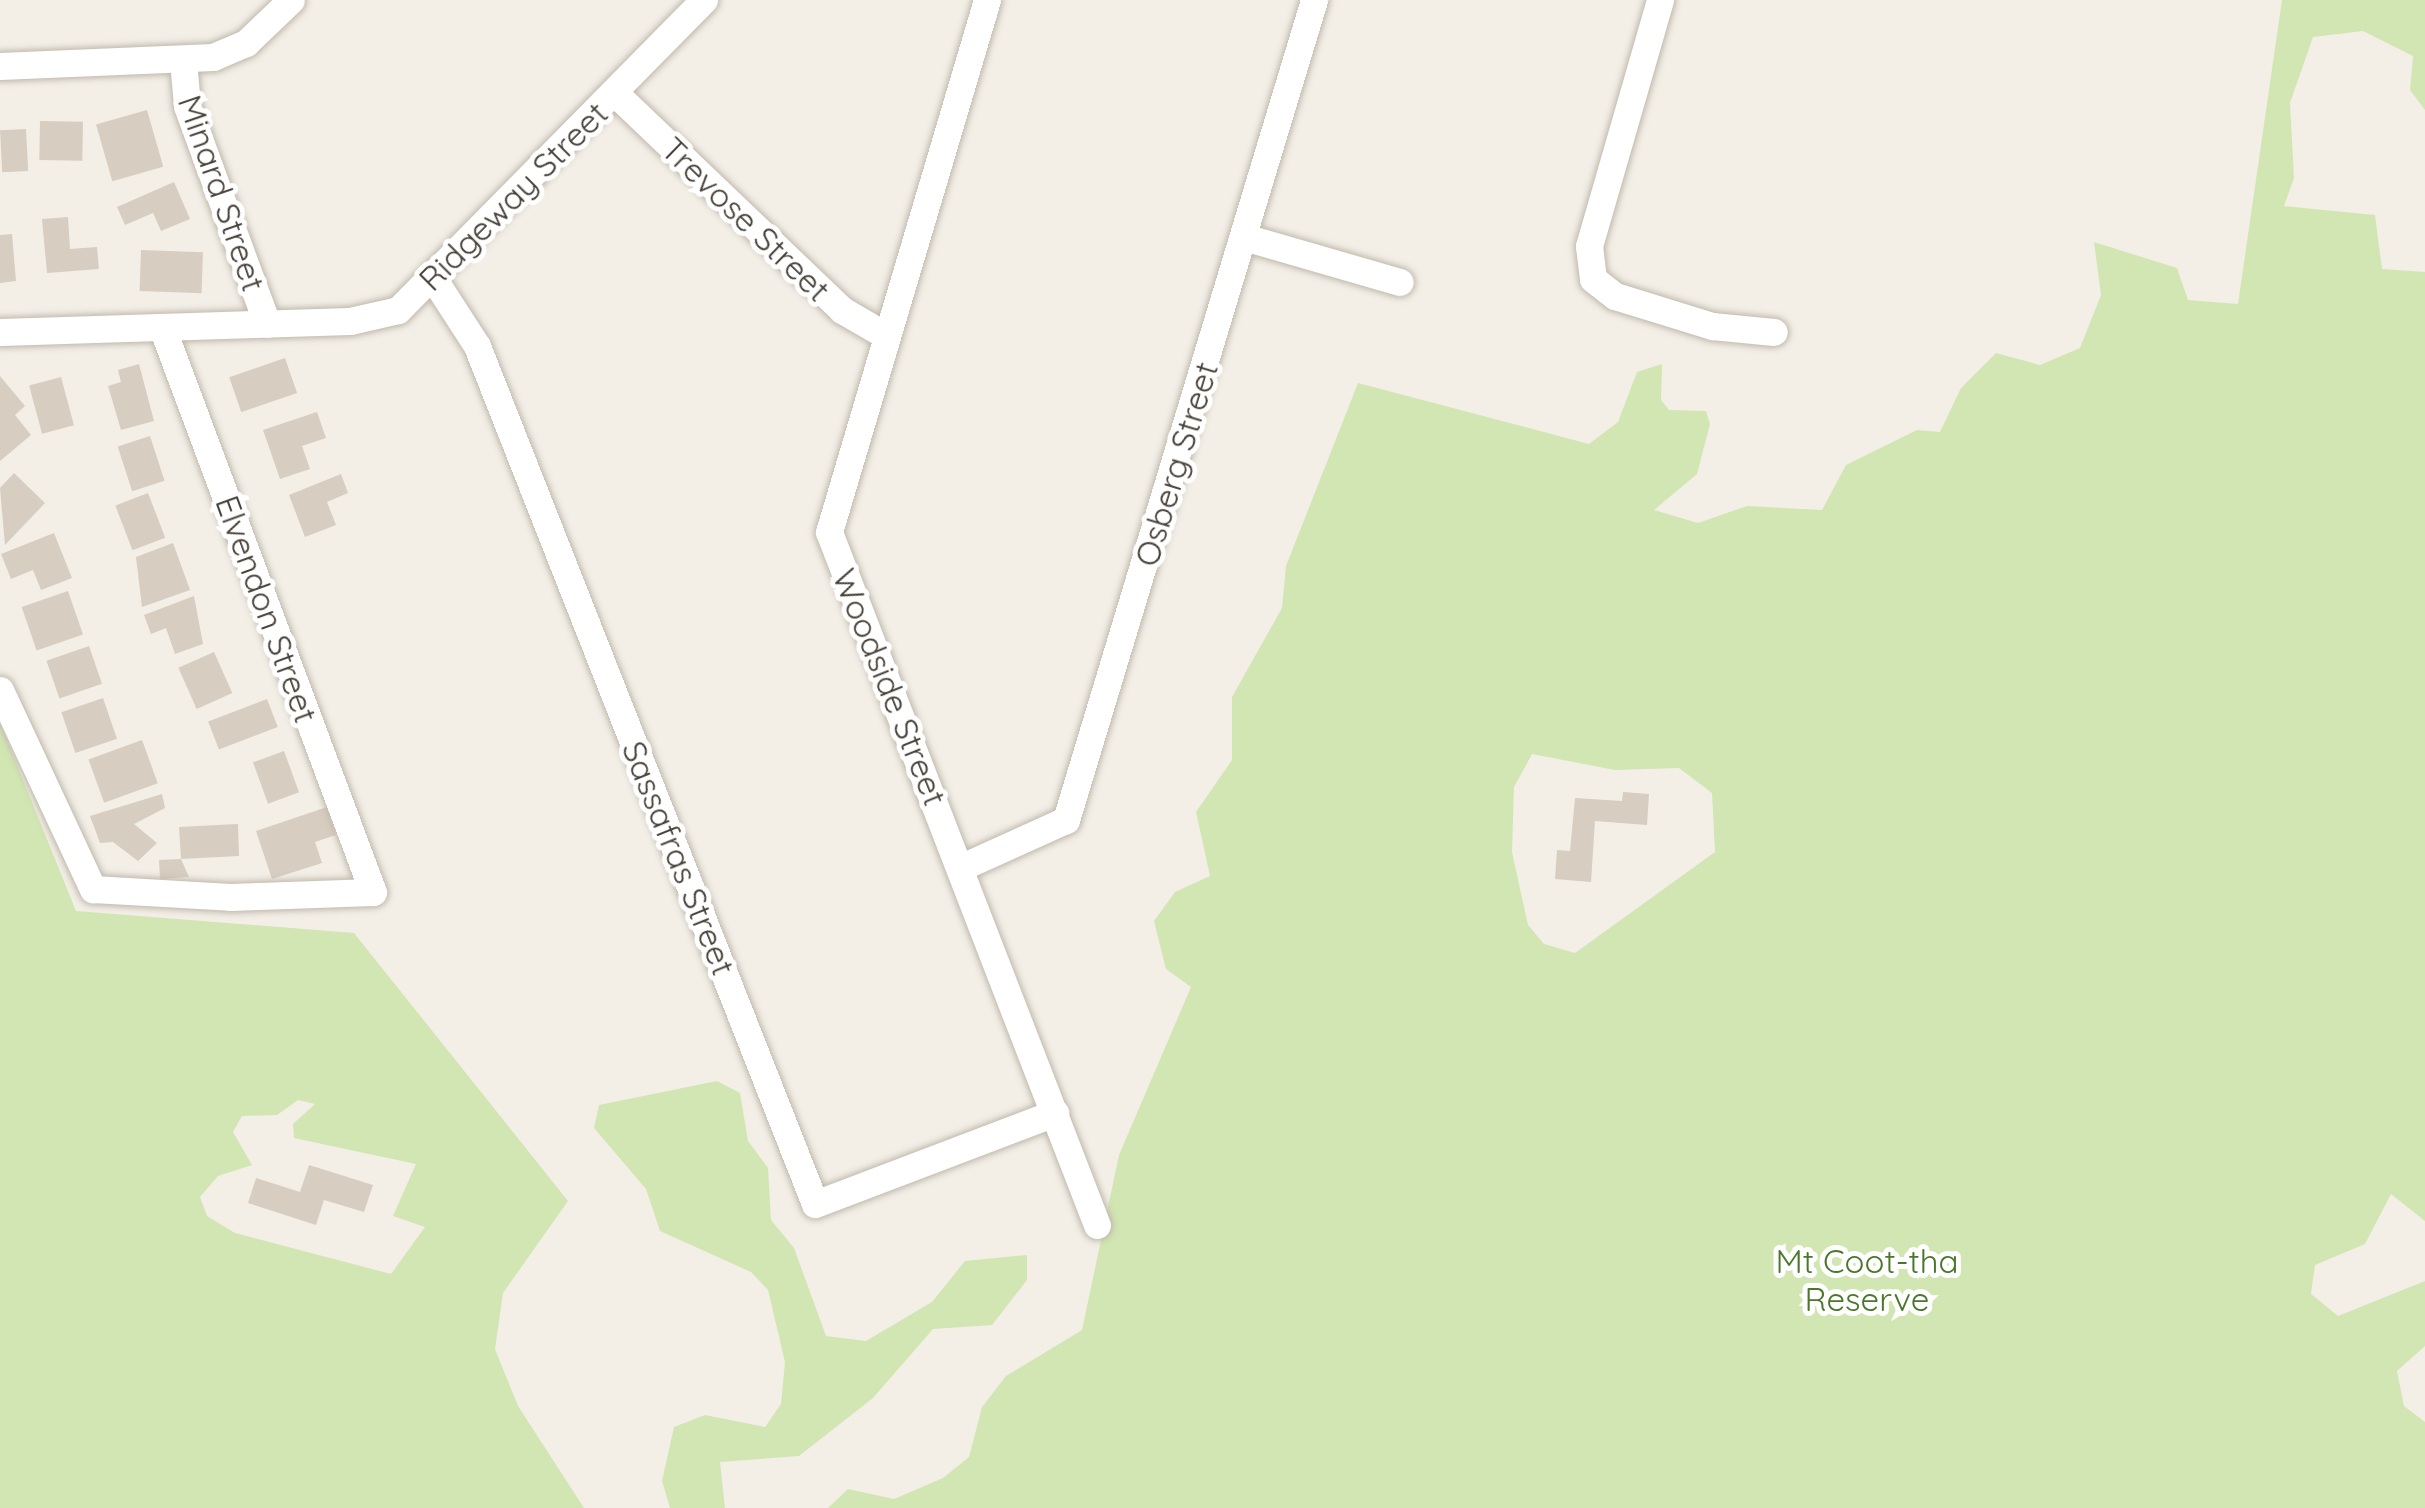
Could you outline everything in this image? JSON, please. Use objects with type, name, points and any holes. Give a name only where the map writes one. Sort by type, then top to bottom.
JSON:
[{"type":"street","points":[[0,66],[183,60],[246,43],[291,0]]},
{"type":"street","name":"Ridgeway Street","points":[[0,332],[350,321],[398,310],[434,281],[704,0]]},
{"type":"street","name":"Woodside Street","points":[[987,0],[830,532],[964,866],[1097,1225]]},
{"type":"street","name":"Osberg Street","points":[[964,866],[1066,820],[1314,0]]},
{"type":"street","points":[[1660,0],[1588,246],[1593,279],[1615,296],[1712,326],[1774,332]]},
{"type":"street","name":"Minard Street","points":[[183,60],[187,106],[267,324]]},
{"type":"street","name":"Trevose Street","points":[[615,93],[842,310],[885,335]]},
{"type":"street","points":[[1244,237],[1400,282]]},
{"type":"street","name":"Sassafras Street","points":[[434,281],[477,346],[815,1204],[1055,1113]]},
{"type":"street","name":"Elvendon Street","points":[[0,690],[93,889],[230,897],[373,892],[162,327]]},
{"type":"green space","name":"Mt Coot-tha Reserve","points":[[2282,0],[2425,0],[2425,110],[2410,90],[2413,56],[2363,31],[2313,37],[2290,103],[2294,178],[2284,206],[2375,215],[2382,269],[2425,272],[2425,1221],[2391,1194],[2365,1244],[2315,1265],[2311,1294],[2338,1316],[2425,1281],[2425,1346],[2397,1371],[2404,1406],[2425,1422],[2425,1508],[828,1508],[848,1489],[894,1499],[943,1478],[969,1457],[982,1407],[1006,1376],[1082,1330],[1119,1155],[1191,987],[1166,969],[1154,921],[1175,892],[1210,876],[1196,812],[1232,760],[1232,697],[1282,608],[1286,566],[1358,383],[1589,444],[1618,422],[1637,372],[1662,364],[1661,400],[1669,410],[1706,411],[1710,424],[1697,474],[1654,510],[1698,523],[1747,506],[1822,510],[1846,465],[1917,430],[1940,432],[1961,388],[1996,353],[2040,365],[2080,348],[2101,295],[2094,242],[2177,268],[2188,300],[2238,304]],"holes":[[[1532,754],[1615,770],[1679,768],[1712,793],[1715,852],[1575,953],[1544,944],[1528,925],[1512,852],[1514,787]]]},
{"type":"green space","points":[[0,723],[76,911],[354,933],[568,1201],[503,1293],[495,1349],[518,1406],[584,1508],[0,1508]],"holes":[[[298,1100],[315,1104],[293,1124],[294,1138],[416,1164],[393,1216],[425,1227],[391,1274],[235,1233],[207,1216],[200,1197],[218,1176],[252,1165],[233,1132],[242,1116],[277,1115]]]},
{"type":"green space","points":[[717,1081],[740,1093],[748,1141],[768,1168],[771,1220],[794,1248],[826,1336],[866,1341],[932,1302],[965,1261],[1027,1255],[1027,1280],[992,1325],[933,1329],[873,1398],[799,1456],[720,1462],[725,1508],[670,1508],[662,1481],[674,1427],[705,1415],[765,1427],[781,1404],[785,1362],[768,1290],[751,1272],[660,1231],[646,1189],[594,1128],[599,1105]]},
{"type":"building","points":[[147,110],[163,167],[112,181],[96,125]]},
{"type":"building","points":[[40,121],[83,122],[82,161],[39,160]]},
{"type":"building","points":[[26,129],[28,171],[2,172],[0,130]]},
{"type":"building","points":[[174,182],[190,219],[161,231],[153,213],[125,225],[117,207]]},
{"type":"building","points":[[68,217],[70,249],[97,247],[99,269],[47,273],[42,219]]},
{"type":"building","points":[[12,234],[16,281],[0,283],[0,235]]},
{"type":"building","points":[[141,250],[203,252],[202,293],[140,291]]},
{"type":"building","points":[[285,358],[297,393],[241,412],[229,377]]},
{"type":"building","points":[[139,364],[154,421],[121,430],[108,386],[121,382],[118,370]]},
{"type":"building","points":[[0,376],[25,406],[15,415],[31,435],[0,461]]},
{"type":"building","points":[[61,377],[74,425],[42,434],[29,386]]},
{"type":"building","points":[[317,412],[326,438],[302,446],[310,469],[280,479],[263,430]]},
{"type":"building","points":[[150,436],[165,481],[132,491],[118,447]]},
{"type":"building","points":[[14,473],[45,503],[5,545],[0,488]]},
{"type":"building","points":[[341,474],[348,493],[327,502],[336,525],[305,537],[289,495]]},
{"type":"building","points":[[148,493],[165,538],[133,550],[115,506]]},
{"type":"building","points":[[54,533],[72,578],[41,590],[33,570],[11,579],[1,554]]},
{"type":"building","points":[[173,543],[190,590],[142,607],[136,557]]},
{"type":"building","points":[[68,591],[83,634],[37,650],[22,607]]},
{"type":"building","points":[[194,596],[203,644],[175,654],[166,628],[151,634],[144,615]]},
{"type":"building","points":[[89,646],[102,684],[59,698],[46,661]]},
{"type":"building","points":[[214,652],[232,693],[197,709],[178,668]]},
{"type":"building","points":[[103,698],[117,739],[75,753],[61,712]]},
{"type":"building","points":[[267,699],[278,727],[219,750],[208,722]]},
{"type":"building","points":[[142,740],[158,783],[104,803],[88,759]]},
{"type":"building","points":[[284,751],[299,792],[268,804],[253,762]]},
{"type":"building","points":[[1623,792],[1649,794],[1647,825],[1595,821],[1591,882],[1555,879],[1557,850],[1570,851],[1575,798],[1622,801]]},
{"type":"building","points":[[162,794],[165,808],[134,824],[157,843],[138,861],[113,842],[100,843],[90,816]]},
{"type":"building","points":[[327,807],[336,835],[315,842],[322,863],[272,879],[256,831]]},
{"type":"building","points":[[238,824],[239,856],[181,859],[179,827]]},
{"type":"building","points":[[181,859],[189,877],[160,879],[159,860]]},
{"type":"building","points":[[309,1165],[373,1185],[364,1212],[324,1200],[316,1225],[248,1203],[256,1178],[300,1192]]}]
